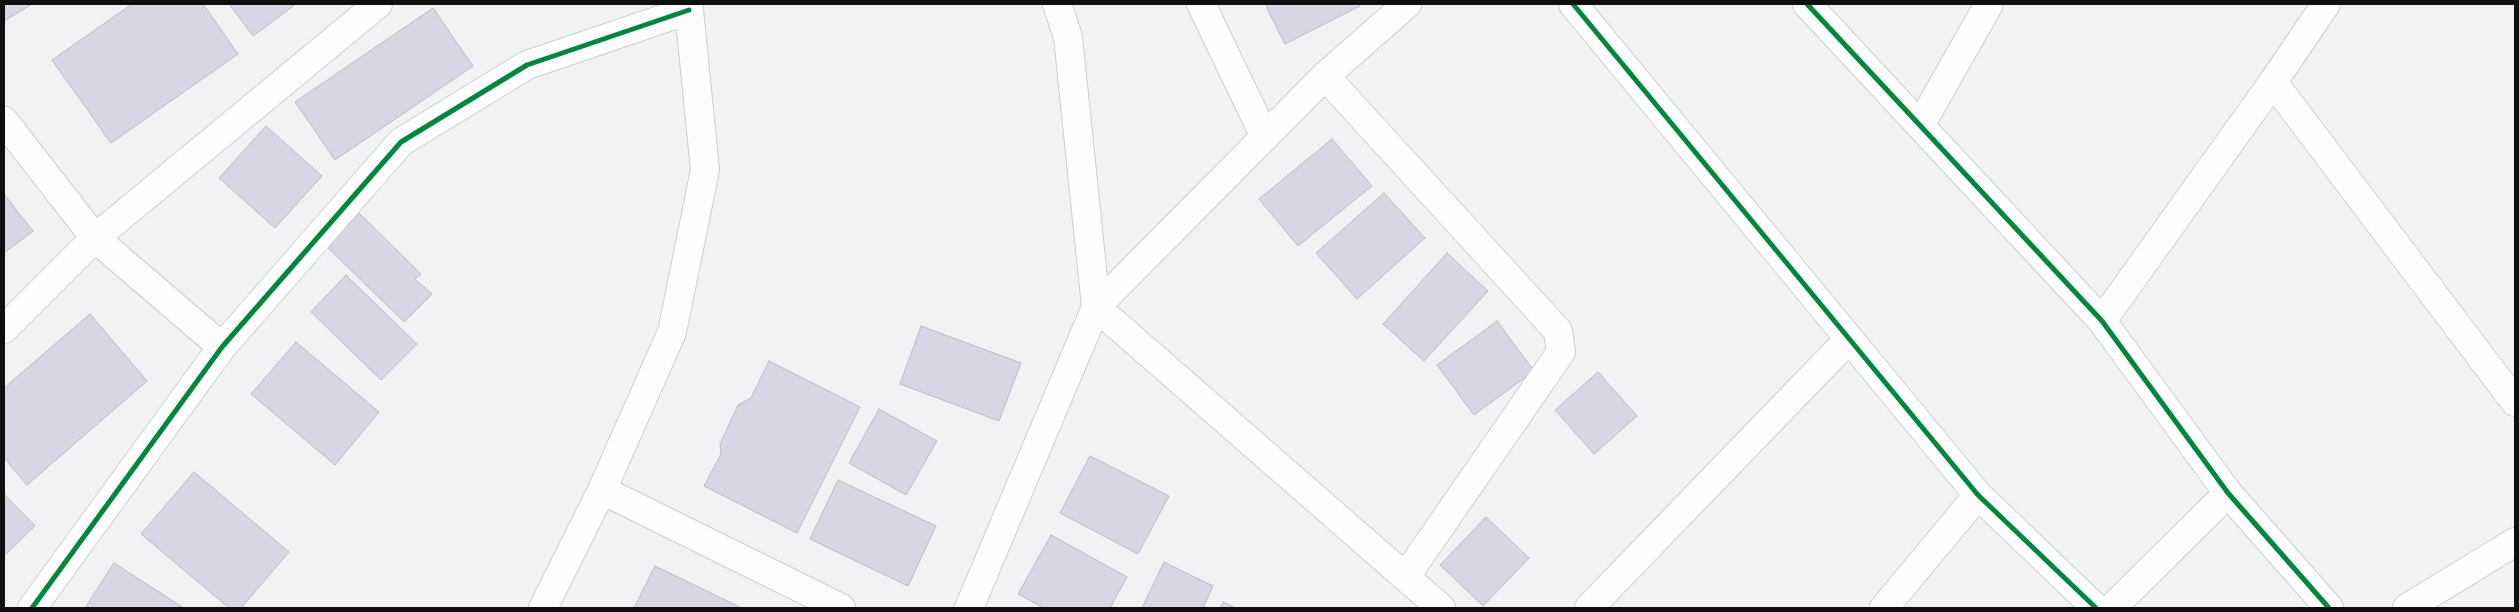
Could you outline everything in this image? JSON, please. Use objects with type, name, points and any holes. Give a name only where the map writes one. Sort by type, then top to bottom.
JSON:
[{"type":"street","points":[[4,329],[95,238],[378,4]]},
{"type":"street","points":[[1057,4],[1068,37],[1096,307],[1441,608]]},
{"type":"street","points":[[1201,4],[1264,137]]},
{"type":"street","points":[[969,608],[1096,307],[1325,76],[1407,4]]},
{"type":"street","points":[[1573,4],[1978,495],[2096,608]]},
{"type":"street","points":[[1807,4],[2102,321],[2228,493],[2329,608]]},
{"type":"street","points":[[1920,124],[1989,4]]},
{"type":"street","points":[[2102,321],[2273,82],[2326,4]]},
{"type":"street","points":[[32,608],[222,347],[401,142],[527,65],[688,7],[705,170],[672,332],[602,490],[543,608]]},
{"type":"street","points":[[1325,76],[1558,331],[1561,352],[1406,576]]},
{"type":"street","points":[[2273,82],[2514,399]]},
{"type":"street","points":[[4,121],[95,238],[222,347]]},
{"type":"street","points":[[1589,608],[1849,339]]},
{"type":"street","points":[[602,490],[841,608]]},
{"type":"street","points":[[2112,608],[2228,493]]},
{"type":"street","points":[[1884,608],[1978,495]]},
{"type":"street","points":[[2407,608],[2515,542]]},
{"type":"building","points":[[4,4],[32,4],[4,21]]},
{"type":"building","points":[[132,4],[203,4],[238,54],[111,143],[52,60]]},
{"type":"building","points":[[229,4],[296,4],[253,36]]},
{"type":"building","points":[[1265,4],[1359,4],[1360,6],[1285,44]]},
{"type":"building","points":[[433,8],[473,66],[335,160],[295,102]]},
{"type":"building","points":[[266,126],[322,176],[275,228],[219,178]]},
{"type":"building","points":[[1332,139],[1372,186],[1298,246],[1259,199]]},
{"type":"building","points":[[1384,193],[1425,238],[1357,299],[1316,253]]},
{"type":"building","points":[[4,194],[33,231],[4,253]]},
{"type":"building","points":[[358,212],[421,274],[415,279],[432,294],[404,322],[325,245]]},
{"type":"building","points":[[1447,253],[1488,291],[1424,361],[1383,324]]},
{"type":"building","points":[[346,275],[417,344],[381,380],[311,312]]},
{"type":"building","points":[[90,314],[147,381],[27,485],[4,458],[4,388]]},
{"type":"building","points":[[1497,321],[1534,371],[1474,415],[1437,365]]},
{"type":"building","points":[[921,326],[1021,363],[999,421],[900,384]]},
{"type":"building","points":[[296,342],[379,412],[335,465],[251,394]]},
{"type":"building","points":[[769,361],[860,407],[797,533],[704,486],[721,454],[720,444],[738,405],[751,398]]},
{"type":"building","points":[[1598,372],[1637,416],[1594,454],[1555,410]]},
{"type":"building","points":[[879,409],[937,441],[906,495],[849,463]]},
{"type":"building","points":[[1090,456],[1169,496],[1138,554],[1060,513]]},
{"type":"building","points":[[194,472],[289,552],[241,608],[229,608],[141,534]]},
{"type":"building","points":[[838,480],[936,526],[908,586],[810,539]]},
{"type":"building","points":[[4,494],[35,526],[4,556]]},
{"type":"building","points":[[1486,517],[1529,558],[1483,606],[1440,565]]},
{"type":"building","points":[[1051,535],[1127,577],[1110,608],[1044,608],[1018,594]]},
{"type":"building","points":[[1164,562],[1213,586],[1203,608],[1142,608]]},
{"type":"building","points":[[114,563],[184,608],[85,608]]},
{"type":"building","points":[[655,566],[742,608],[634,608]]},
{"type":"building","points":[[1223,602],[1236,608],[1220,608]]},
{"type":"cycle path","points":[[1573,4],[1978,495],[2096,608]]},
{"type":"cycle path","points":[[1807,4],[2102,321],[2228,493],[2329,608]]},
{"type":"cycle path","points":[[32,608],[222,347],[401,142],[527,65],[689,10]]}]
